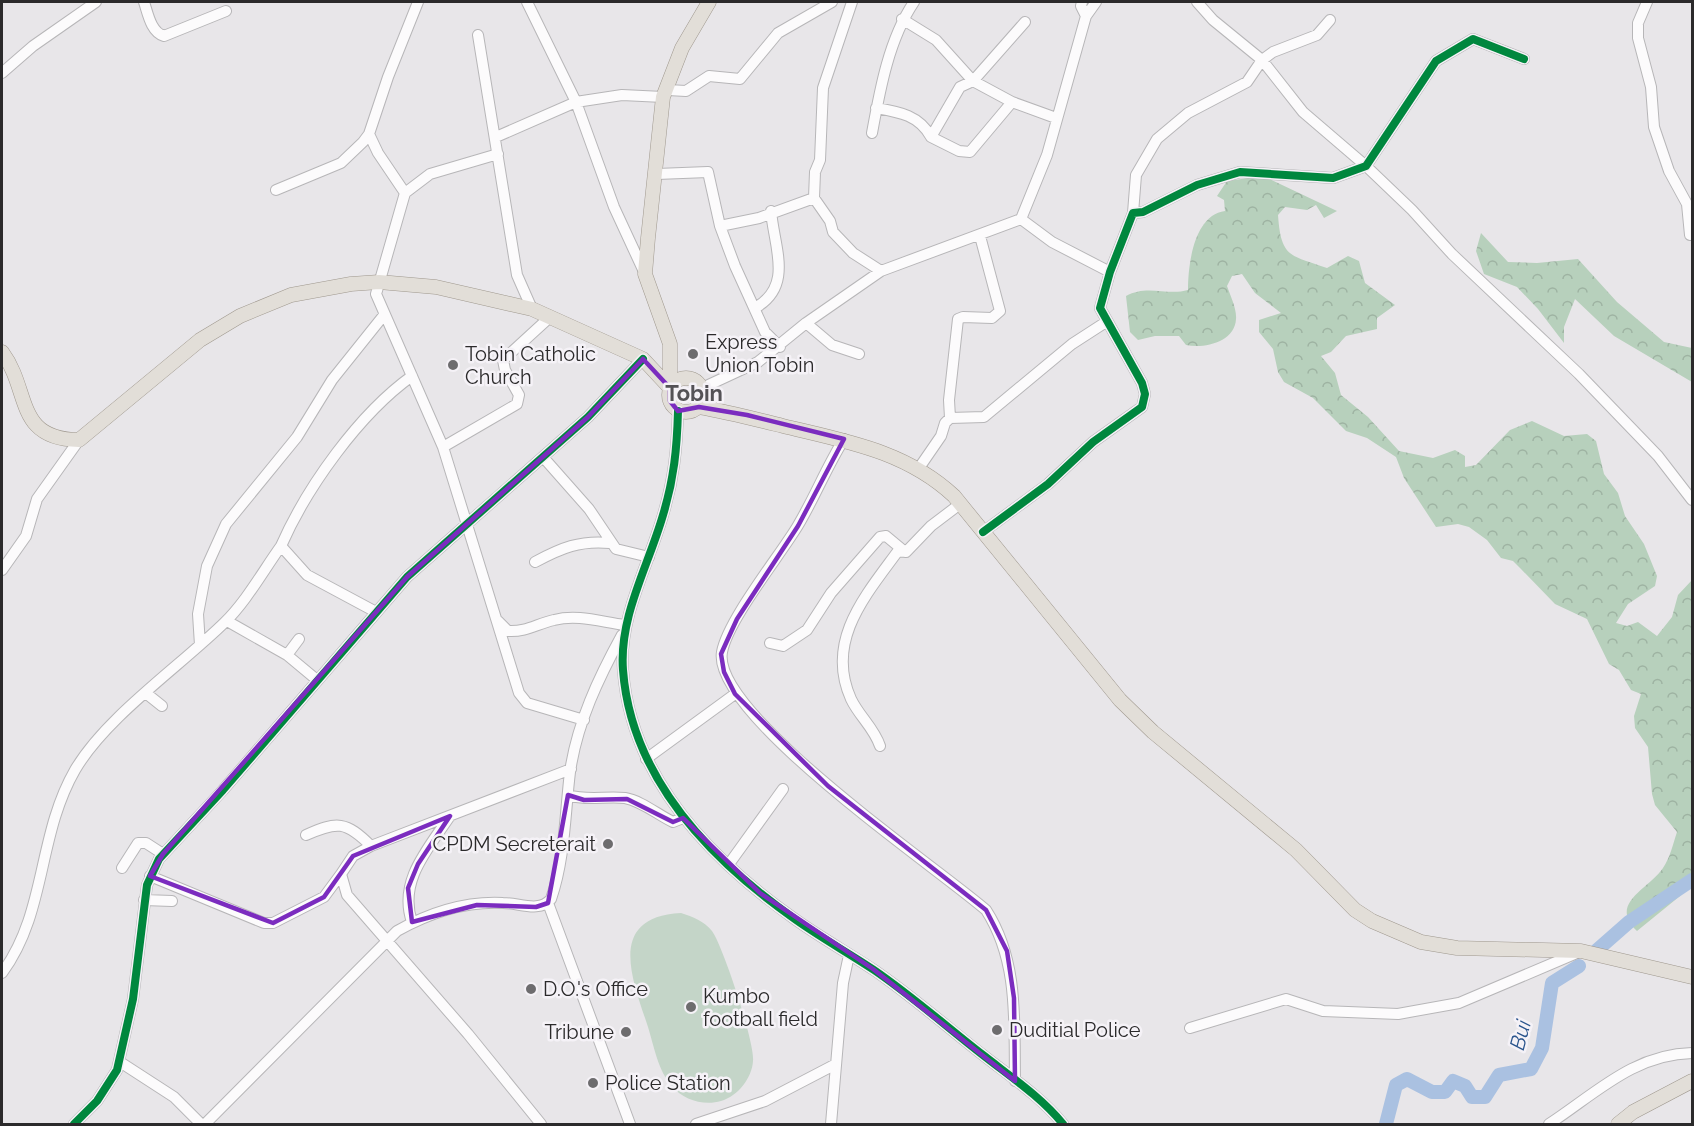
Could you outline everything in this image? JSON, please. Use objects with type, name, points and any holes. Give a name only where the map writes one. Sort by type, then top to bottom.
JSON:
[{"type":"main road","points":[[709,2],[682,48],[666,93],[645,274],[670,344],[670,401],[678,411],[689,412],[699,407],[747,415],[844,440],[919,468],[939,482],[960,504],[1120,700],[1153,732],[1296,850],[1355,910],[1397,934],[1422,942],[1457,948],[1581,951],[1692,977]]},
{"type":"main road","points":[[2,352],[9,361],[30,418],[41,431],[57,439],[79,440],[200,340],[240,316],[263,304],[313,290],[379,282],[436,287],[532,309],[644,359],[670,388]]},
{"type":"main road","points":[[670,388],[677,380],[686,377],[696,380],[702,388],[703,398],[699,407]]},
{"type":"main road","points":[[1618,1125],[1633,1112],[1692,1081]]},
{"type":"street","points":[[2,73],[18,58],[96,2]]},
{"type":"street","points":[[144,2],[153,27],[164,36],[226,11]]},
{"type":"street","points":[[276,190],[341,163],[350,157],[369,134],[388,77],[418,2]]},
{"type":"street","points":[[527,2],[576,102],[614,207],[645,274]]},
{"type":"street","points":[[496,137],[576,102],[686,91],[709,76],[740,80],[778,33],[832,2]]},
{"type":"street","points":[[852,2],[823,88],[814,198],[830,221],[833,232],[852,254],[881,272]]},
{"type":"street","points":[[872,133],[876,108],[902,19],[914,2]]},
{"type":"street","points":[[1082,2],[1081,6],[1086,16]]},
{"type":"street","points":[[702,388],[759,362],[780,347],[806,323],[881,272],[1021,219],[1047,155],[1086,16],[1096,2]]},
{"type":"street","points":[[1197,2],[1213,20],[1262,60],[1303,112],[1366,166],[1452,254],[1579,374],[1658,456],[1692,500]]},
{"type":"street","points":[[1647,2],[1638,23],[1638,38],[1651,87],[1654,127],[1669,171],[1687,204],[1690,235]]},
{"type":"street","points":[[902,19],[936,40],[974,81],[1012,102],[1056,118]]},
{"type":"street","points":[[983,532],[1048,484],[1094,442],[1142,406],[1145,394],[1142,383],[1126,350],[1106,322],[1100,308],[1110,272],[1133,213],[1137,175],[1157,139],[1188,113],[1247,82],[1262,60],[1273,52],[1317,35],[1330,20]]},
{"type":"street","points":[[931,137],[960,87],[974,81],[1025,22]]},
{"type":"street","points":[[478,36],[517,275],[532,309]]},
{"type":"street","points":[[1133,213],[1143,212],[1197,184],[1240,172],[1333,178],[1366,166],[1436,61],[1473,39],[1524,58]]},
{"type":"street","points":[[876,108],[911,116],[926,128],[931,137],[959,151],[970,152],[1012,102]]},
{"type":"street","points":[[369,134],[378,153],[405,193]]},
{"type":"street","points":[[498,154],[430,174],[405,193],[376,294],[444,447],[522,699],[560,714],[584,720]]},
{"type":"street","points":[[657,174],[708,172],[720,226],[735,266],[765,332],[780,347]]},
{"type":"street","points":[[720,226],[759,218],[814,198]]},
{"type":"street","points":[[755,308],[768,301],[777,282],[779,267],[771,212]]},
{"type":"street","points":[[1021,219],[1052,242],[1110,272]]},
{"type":"street","points":[[919,468],[950,418],[949,400],[958,319],[963,317],[992,318],[1000,311],[980,236]]},
{"type":"street","points":[[200,645],[198,614],[207,566],[226,524],[297,438],[332,380],[384,315]]},
{"type":"street","points":[[444,447],[517,404],[519,395],[505,370],[503,360],[550,317]]},
{"type":"street","points":[[950,418],[984,417],[1072,344],[1106,322]]},
{"type":"street","points":[[806,323],[832,345],[859,354]]},
{"type":"street","points":[[74,1125],[104,1092],[120,1062],[133,999],[144,900],[150,876],[163,854],[230,782],[407,577],[588,417],[644,359]]},
{"type":"street","points":[[2,973],[26,932],[54,813],[76,769],[104,732],[227,621],[281,546],[294,517],[321,475],[380,400],[412,376]]},
{"type":"street","points":[[120,1062],[174,1097],[203,1125],[386,940],[412,922],[431,913],[477,904],[505,903],[536,907],[548,903],[553,894],[567,813],[570,769],[600,676],[624,628],[649,557],[676,463],[678,411]]},
{"type":"street","points":[[2,570],[26,536],[37,499],[79,440]]},
{"type":"street","points":[[844,440],[825,469],[798,526],[737,619],[722,654],[724,672],[735,694],[828,786],[986,910],[997,927],[1007,951],[1014,998],[1016,1081]]},
{"type":"street","points":[[543,457],[589,509],[616,549],[649,557]]},
{"type":"street","points":[[906,552],[931,526],[960,504]]},
{"type":"street","points":[[770,643],[783,646],[807,630],[831,593],[880,537],[886,536],[906,552]]},
{"type":"street","points":[[535,562],[567,545],[610,543]]},
{"type":"street","points":[[281,546],[307,575],[376,612]]},
{"type":"street","points":[[880,746],[877,737],[850,697],[842,645],[849,627],[881,573],[898,551],[906,552]]},
{"type":"street","points":[[497,619],[508,632],[524,632],[554,620],[585,617],[624,628]]},
{"type":"street","points":[[227,621],[287,655],[317,680]]},
{"type":"street","points":[[624,628],[623,670],[628,706],[646,759],[661,788],[683,818],[729,864],[793,918],[873,969],[927,1010],[1052,1111],[1063,1125]]},
{"type":"street","points":[[287,655],[299,639]]},
{"type":"street","points":[[147,694],[162,706]]},
{"type":"street","points":[[646,759],[735,694]]},
{"type":"street","points":[[150,876],[264,923],[283,920],[324,897],[352,856],[370,846],[570,769]]},
{"type":"street","points":[[729,864],[783,789]]},
{"type":"street","points":[[568,795],[584,800],[605,797],[627,798],[673,822],[683,818]]},
{"type":"street","points":[[567,813],[584,800]]},
{"type":"street","points":[[412,922],[407,907],[408,888],[418,864],[450,816]]},
{"type":"street","points":[[306,835],[335,824],[347,826],[370,846]]},
{"type":"street","points":[[122,868],[138,843],[146,843],[163,854]]},
{"type":"street","points":[[341,874],[347,895],[468,1034],[541,1125]]},
{"type":"street","points":[[324,897],[347,895]]},
{"type":"street","points":[[144,900],[172,901]]},
{"type":"street","points":[[548,903],[630,1125]]},
{"type":"street","points":[[1190,1028],[1286,999],[1323,1011],[1398,1014],[1459,1003],[1581,951]]},
{"type":"street","points":[[831,1125],[831,1099],[837,1064],[843,975],[849,955]]},
{"type":"street","points":[[1549,1125],[1614,1077],[1646,1061],[1692,1053]]},
{"type":"street","points":[[696,1125],[765,1101],[837,1064]]},
{"type":"highlighted area","points":[[643,359],[670,388],[670,401],[678,411],[699,407],[747,415],[844,439],[798,526],[737,619],[721,654],[724,672],[735,694],[828,786],[986,910],[1007,951],[1014,998],[1015,1081],[873,969],[760,893],[683,818],[673,822],[627,799],[584,800],[568,795],[548,903],[536,907],[477,905],[412,922],[408,888],[418,864],[450,816],[353,856],[324,897],[273,923],[150,876],[163,854],[407,577],[588,417]]},
{"type":"green space","points":[[1263,176],[1337,211],[1324,218],[1316,205],[1307,210],[1285,207],[1278,215],[1279,229],[1285,247],[1290,253],[1327,268],[1348,256],[1359,261],[1365,283],[1395,305],[1377,318],[1377,329],[1346,336],[1331,352],[1321,356],[1335,373],[1341,395],[1368,417],[1399,451],[1433,458],[1455,450],[1465,456],[1465,467],[1476,465],[1510,430],[1532,421],[1564,436],[1587,434],[1596,441],[1604,474],[1618,493],[1625,516],[1644,544],[1657,576],[1655,586],[1628,604],[1616,623],[1627,626],[1638,622],[1657,636],[1672,617],[1678,595],[1692,580],[1692,878],[1680,896],[1637,931],[1629,921],[1627,912],[1629,905],[1663,868],[1677,832],[1655,805],[1652,794],[1648,747],[1635,728],[1634,716],[1641,694],[1631,690],[1619,670],[1609,664],[1587,619],[1555,604],[1513,561],[1501,558],[1487,540],[1469,527],[1458,524],[1436,527],[1404,478],[1396,457],[1367,438],[1346,431],[1313,398],[1284,382],[1278,372],[1273,349],[1259,332],[1259,320],[1281,313],[1255,293],[1242,274],[1232,276],[1227,286],[1235,311],[1234,327],[1230,333],[1217,342],[1201,346],[1186,345],[1179,336],[1155,336],[1138,340],[1130,332],[1126,296],[1149,290],[1172,292],[1188,290],[1189,267],[1200,231],[1206,221],[1215,214],[1225,211],[1224,200],[1217,196],[1227,181]]},
{"type":"green space","points":[[1481,233],[1508,262],[1537,263],[1578,259],[1617,302],[1664,342],[1692,348],[1692,382],[1614,336],[1575,299],[1564,327],[1564,343],[1538,309],[1517,287],[1484,274],[1476,251]]},
{"type":"green space","name":"Kumbo football field","points":[[681,913],[694,918],[712,931],[723,955],[749,1035],[753,1061],[750,1074],[738,1091],[721,1101],[708,1103],[694,1101],[682,1095],[667,1080],[657,1058],[632,972],[630,954],[633,939],[642,926],[657,917]]},
{"type":"waterway","name":"Bui","points":[[1596,951],[1629,922],[1692,880]]},
{"type":"waterway","name":"Bui","points":[[1386,1124],[1396,1085],[1407,1079],[1432,1092],[1445,1092],[1453,1081],[1465,1086],[1472,1097],[1485,1097],[1499,1075],[1531,1069],[1542,1048],[1552,983],[1579,966]]},
{"type":"cycle path","points":[[983,532],[1048,484],[1093,442],[1142,407],[1145,394],[1142,383],[1100,308],[1110,272],[1133,213],[1143,212],[1197,185],[1240,172],[1333,178],[1366,166],[1436,61],[1473,39],[1524,59]]},
{"type":"cycle path","points":[[74,1124],[97,1101],[117,1070],[133,999],[147,885],[159,859],[223,790],[407,577],[588,417],[643,359]]},
{"type":"cycle path","points":[[678,411],[676,451],[670,489],[630,611],[623,650],[623,670],[629,709],[641,745],[658,780],[679,812],[704,841],[761,894],[902,990],[1025,1088],[1063,1124]]},
{"type":"place","name":"Express Union Tobin","points":[[693,354]]},
{"type":"place","name":"Tobin Catholic Church","points":[[453,365]]},
{"type":"place","name":"CPDM Secreterait","points":[[608,844]]},
{"type":"place","name":"D.O.'s Office","points":[[531,989]]},
{"type":"place","name":"Kumbo football field","points":[[691,1007]]},
{"type":"place","name":"Duditial Police","points":[[997,1030]]},
{"type":"place","name":"Tribune","points":[[626,1032]]},
{"type":"place","name":"Police Station","points":[[593,1083]]},
{"type":"district","name":"Tobin","points":[[694,393]]}]
